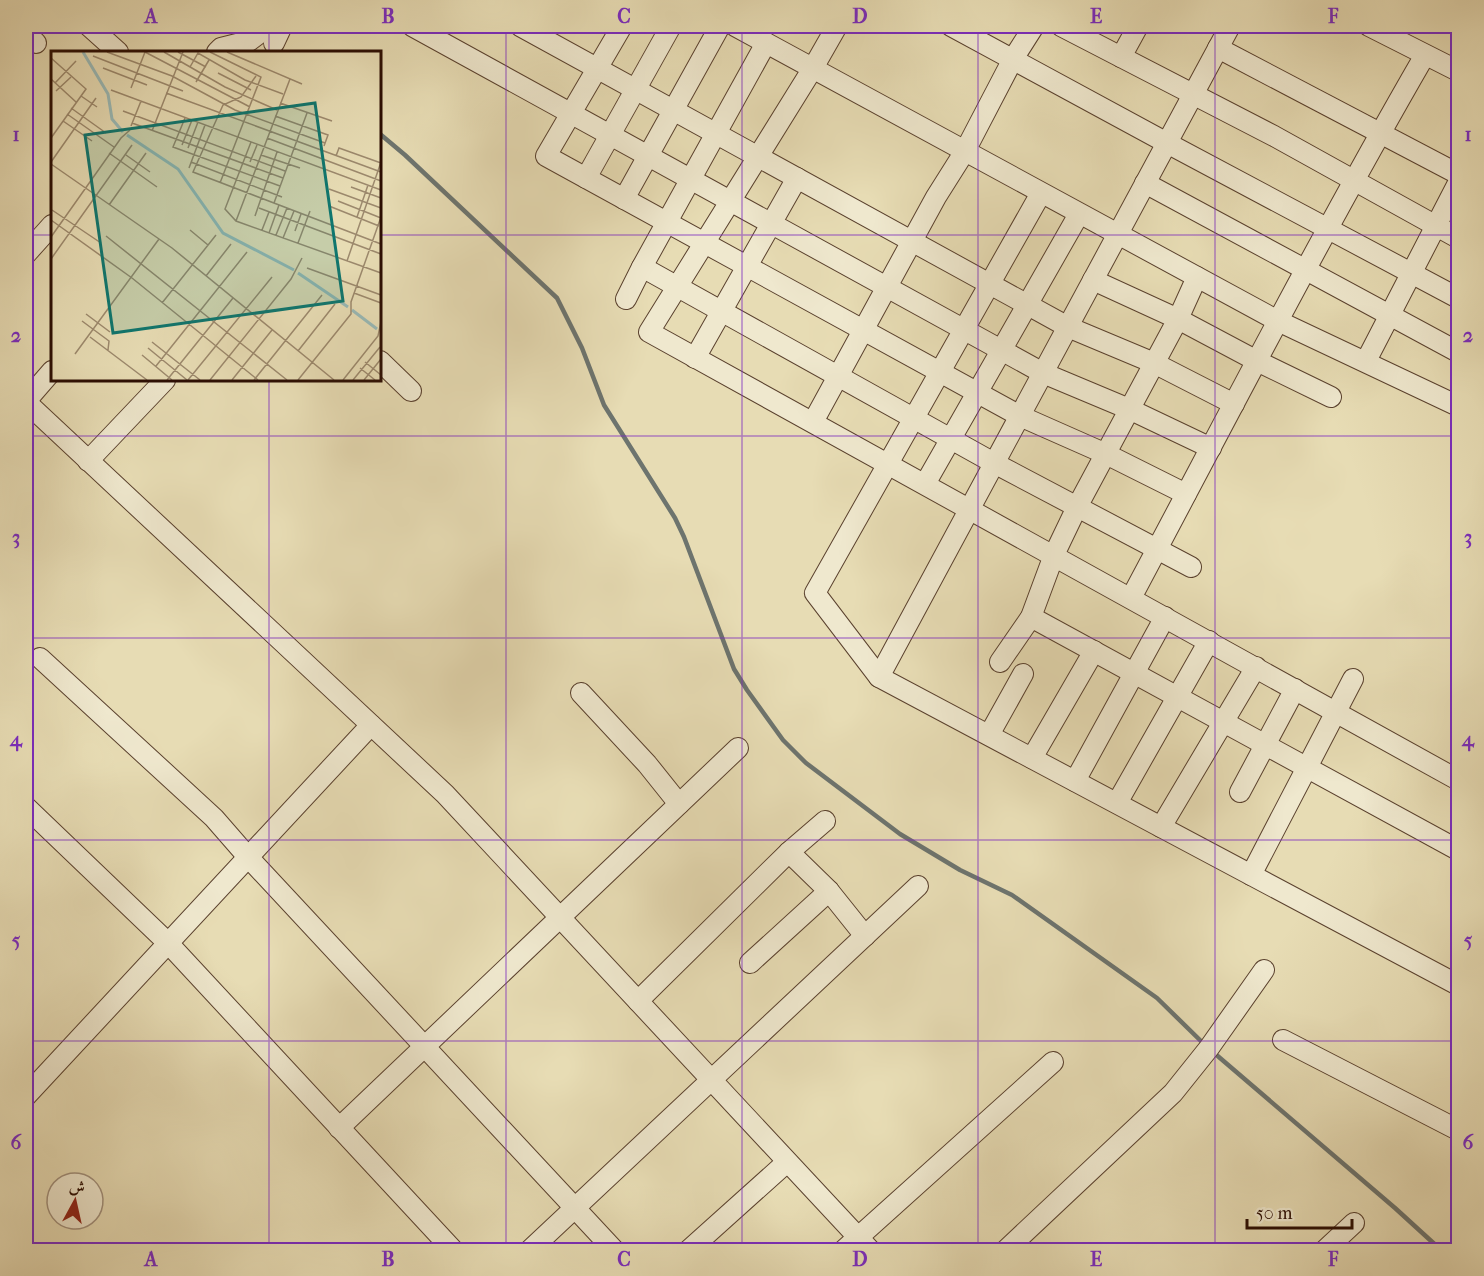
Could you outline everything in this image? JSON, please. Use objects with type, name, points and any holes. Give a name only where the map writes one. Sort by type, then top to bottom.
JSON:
[{"type":"street","points":[[89,26],[117,51]]},
{"type":"street","points":[[520,26],[1068,327],[1154,363],[1234,404]]},
{"type":"street","points":[[622,26],[546,156],[1020,416],[1106,454],[1186,494]]},
{"type":"street","points":[[586,178],[671,26]]},
{"type":"street","points":[[624,199],[720,26]]},
{"type":"street","points":[[735,26],[1278,321],[1458,406]]},
{"type":"street","points":[[837,26],[649,332],[1458,780]]},
{"type":"street","points":[[951,26],[1167,144],[1458,298]]},
{"type":"street","points":[[813,422],[936,197],[965,151],[1013,58],[1034,26]]},
{"type":"street","points":[[1061,26],[1274,136],[1458,238]]},
{"type":"street","points":[[1121,57],[1138,26]]},
{"type":"street","points":[[879,677],[1230,26]]},
{"type":"street","points":[[1370,26],[1458,71]]},
{"type":"street","points":[[422,28],[610,135],[1043,373],[1211,448]]},
{"type":"street","points":[[218,51],[221,48],[275,31]]},
{"type":"street","points":[[626,299],[766,43]]},
{"type":"street","points":[[1218,48],[1458,174]]},
{"type":"street","points":[[1131,598],[1278,321],[1425,55]]},
{"type":"street","points":[[695,358],[797,178]]},
{"type":"street","points":[[1145,183],[1458,352]]},
{"type":"street","points":[[1366,361],[1458,183]]},
{"type":"street","points":[[1041,193],[815,593],[879,677],[1458,985]]},
{"type":"street","points":[[925,483],[1078,213]]},
{"type":"street","points":[[26,254],[51,226]]},
{"type":"street","points":[[642,267],[950,439],[1191,567]]},
{"type":"street","points":[[1000,662],[1031,617],[1054,555],[1077,507],[1178,319],[1197,278]]},
{"type":"street","points":[[1093,280],[1178,319],[1331,397]]},
{"type":"street","points":[[381,362],[411,392]]},
{"type":"street","points":[[51,372],[26,402],[445,794],[787,1162],[858,1246],[1053,1062]]},
{"type":"street","points":[[88,461],[164,381]]},
{"type":"street","points":[[1031,617],[1458,850]]},
{"type":"street","points":[[1075,781],[1165,617]]},
{"type":"street","points":[[1117,803],[1209,641]]},
{"type":"street","points":[[1032,758],[1094,651]]},
{"type":"street","points":[[40,658],[214,818],[614,1251]]},
{"type":"street","points":[[1161,827],[1256,667]]},
{"type":"street","points":[[989,735],[1023,674]]},
{"type":"street","points":[[1251,875],[1353,679]]},
{"type":"street","points":[[1240,792],[1295,689]]},
{"type":"street","points":[[581,693],[647,764],[679,804]]},
{"type":"street","points":[[26,1096],[371,725]]},
{"type":"street","points":[[339,1128],[738,748]]},
{"type":"street","points":[[26,807],[168,943],[453,1251]]},
{"type":"street","points":[[638,1001],[789,852],[825,821]]},
{"type":"street","points":[[789,852],[829,891],[865,936]]},
{"type":"street","points":[[530,1251],[918,885]]},
{"type":"street","points":[[750,963],[829,891]]},
{"type":"street","points":[[1006,1251],[1173,1093],[1209,1048],[1264,970]]},
{"type":"street","points":[[1283,1040],[1458,1130]]},
{"type":"street","points":[[689,1251],[787,1162]]},
{"type":"street","points":[[1325,1251],[1354,1223]]},
{"type":"waterway","points":[[381,135],[557,298],[582,348],[604,405],[675,518],[734,669],[783,740],[806,763],[900,834],[960,870],[1012,895],[1157,998],[1205,1045]]},
{"type":"waterway","points":[[1213,1052],[1441,1250]]}]
